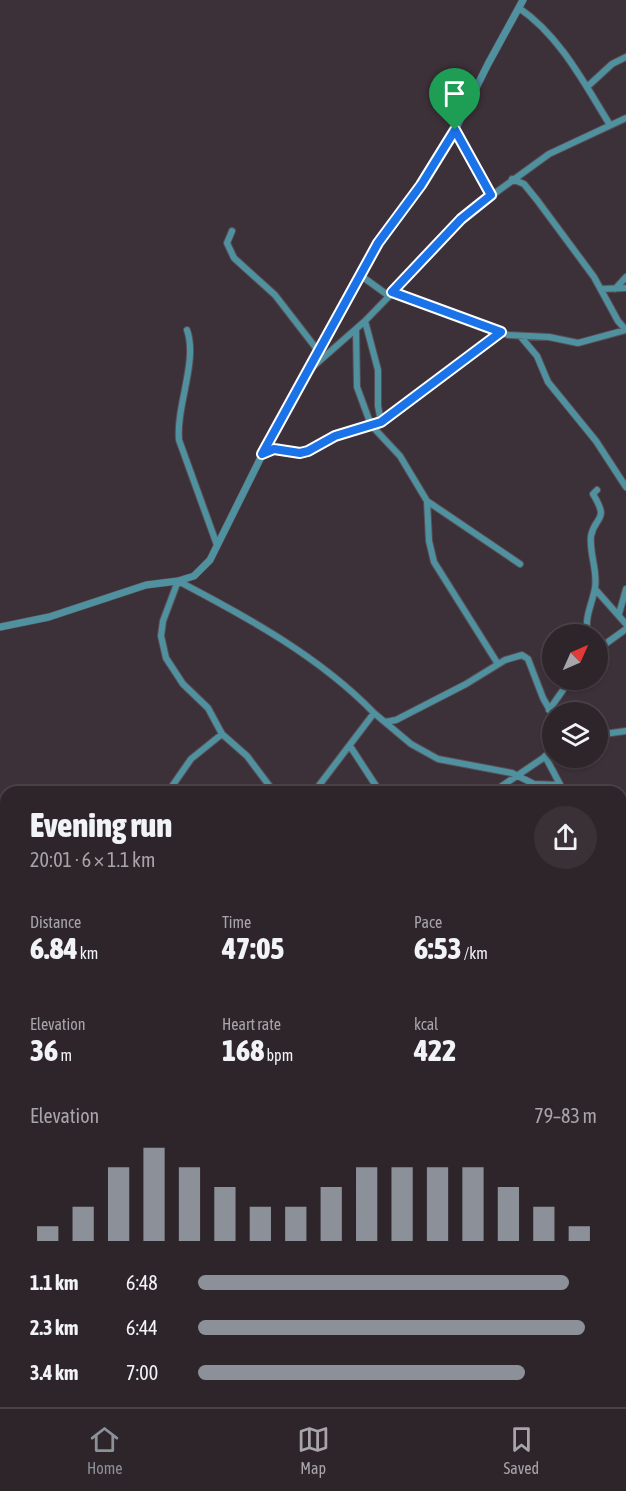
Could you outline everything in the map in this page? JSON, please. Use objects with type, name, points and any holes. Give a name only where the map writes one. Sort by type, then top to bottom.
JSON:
[{"type":"street","points":[[303,379],[360,275],[455,130],[523,0]]},
{"type":"street","points":[[519,8],[534,18],[554,39],[610,125]]},
{"type":"street","points":[[586,87],[612,64],[626,57]]},
{"type":"street","points":[[0,627],[49,617],[146,585],[178,581],[202,570],[217,546],[262,454],[308,370],[356,330],[461,219],[491,195],[549,153],[626,118]]},
{"type":"street","points":[[455,130],[491,195]]},
{"type":"street","points":[[526,186],[530,167]]},
{"type":"street","points":[[360,275],[391,294],[521,337],[549,337],[578,343],[626,330],[618,321],[601,289],[526,186],[512,179]]},
{"type":"street","points":[[232,231],[227,243],[230,254],[260,285],[275,295],[319,352]]},
{"type":"street","points":[[615,289],[626,277]]},
{"type":"street","points":[[601,289],[626,288]]},
{"type":"street","points":[[365,321],[378,370],[378,406],[381,422]]},
{"type":"street","points":[[187,330],[190,348],[179,440],[217,546]]},
{"type":"street","points":[[356,330],[357,387],[371,425],[400,456],[427,501],[520,564]]},
{"type":"street","points":[[262,454],[274,449],[300,453],[308,451],[335,436],[381,422],[501,332]]},
{"type":"street","points":[[521,337],[537,356],[548,382],[596,441],[626,487]]},
{"type":"street","points":[[588,624],[588,610],[595,589],[591,536],[601,516],[600,506],[593,494],[597,490]]},
{"type":"street","points":[[427,501],[429,541],[434,562],[498,664]]},
{"type":"street","points":[[178,581],[236,611],[282,641],[332,676],[411,744],[438,759],[518,776],[534,784],[560,785],[554,768]]},
{"type":"street","points":[[178,581],[163,621],[162,647],[166,658],[183,684],[208,708],[222,734],[247,756],[270,786]]},
{"type":"street","points":[[595,589],[626,624]]},
{"type":"street","points":[[619,614],[626,589]]},
{"type":"street","points":[[608,642],[626,629]]},
{"type":"street","points":[[385,722],[396,720],[466,684],[498,664],[517,656],[525,656],[546,702]]},
{"type":"street","points":[[319,786],[374,713]]},
{"type":"street","points":[[608,733],[626,731]]},
{"type":"street","points":[[172,786],[191,759],[222,734]]},
{"type":"street","points":[[350,746],[376,786]]},
{"type":"street","points":[[502,786],[542,759]]},
{"type":"route","points":[[455,130],[491,195],[461,219],[392,292],[397,296],[501,332],[488,344],[381,422],[335,436],[318,443],[308,451],[300,453],[274,449],[262,454],[378,243],[421,185],[455,130]]}]
